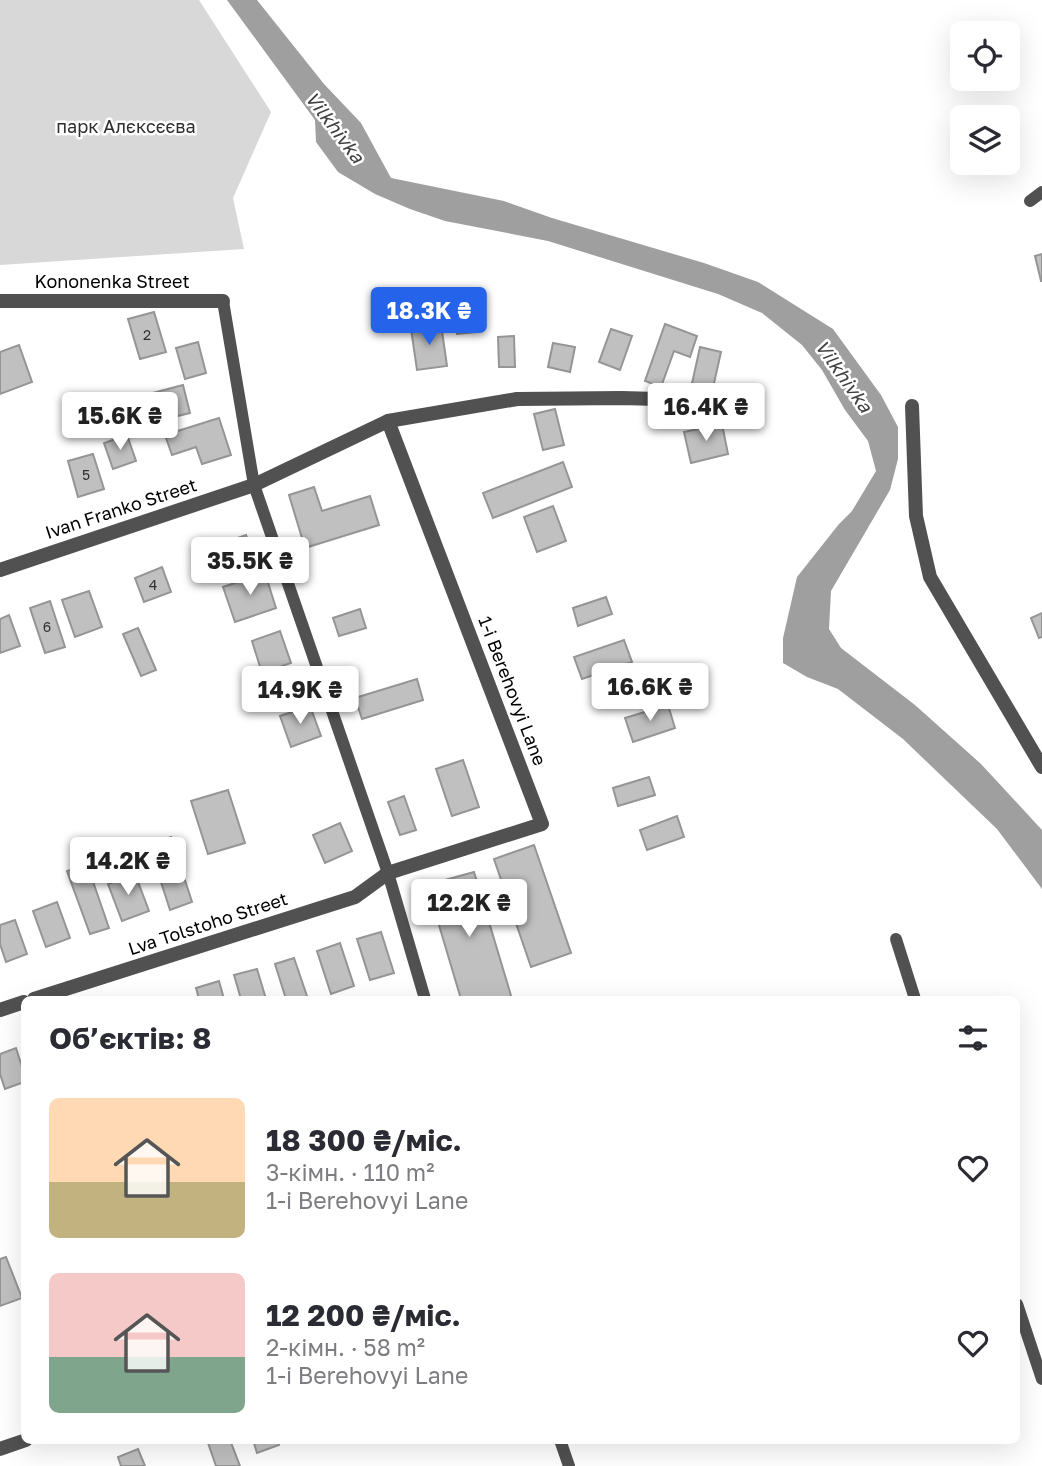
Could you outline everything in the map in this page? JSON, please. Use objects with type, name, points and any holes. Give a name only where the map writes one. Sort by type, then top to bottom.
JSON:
[{"type":"street","name":"Kononenka Street","points":[[0,301],[223,301]]},
{"type":"street","points":[[254,485],[388,421],[517,400],[622,398],[727,401]]},
{"type":"street","points":[[912,406],[916,516],[930,577],[1042,767]]},
{"type":"street","name":"1-i Berehovyi Lane","points":[[388,421],[542,824],[388,873]]},
{"type":"street","name":"Ivan Franko Street","points":[[0,570],[254,485]]},
{"type":"street","name":"Lva Tolstoho Street","points":[[43,996],[355,897],[388,873]]},
{"type":"street","points":[[0,1010],[21,1003]]},
{"type":"street","points":[[0,1448],[21,1442]]},
{"type":"lane","points":[[1030,201],[1042,192]]},
{"type":"lane","points":[[223,301],[254,485],[388,873],[424,996]]},
{"type":"lane","points":[[896,939],[914,996]]},
{"type":"lane","points":[[1020,1313],[1042,1379]]},
{"type":"lane","points":[[562,1444],[569,1466]]},
{"type":"green space","name":"парк Алєксєєва","points":[[0,0],[199,0],[271,112],[233,198],[244,249],[0,265]]},
{"type":"water","name":"Vilkhivka","points":[[227,0],[257,0],[324,84],[361,123],[391,178],[504,201],[704,263],[758,282],[833,329],[881,395],[898,427],[898,459],[890,490],[831,591],[829,629],[841,648],[915,705],[981,764],[1042,830],[1042,889],[997,829],[903,739],[838,689],[807,677],[783,663],[783,638],[797,577],[852,511],[876,471],[868,441],[845,410],[822,370],[802,345],[762,313],[718,294],[548,241],[445,221],[375,194],[338,172],[316,142],[315,120]]},
{"type":"building","points":[[1042,254],[1042,281],[1041,281],[1035,256]]},
{"type":"building","points":[[471,296],[475,332],[457,334],[453,298]]},
{"type":"building","points":[[154,312],[166,352],[140,359],[128,319]]},
{"type":"building","points":[[441,324],[447,366],[417,370],[411,329]]},
{"type":"building","points":[[665,324],[697,336],[690,357],[674,351],[661,387],[645,381]]},
{"type":"building","points":[[611,329],[632,336],[620,370],[599,362]]},
{"type":"building","points":[[514,336],[515,367],[499,367],[498,337]]},
{"type":"building","points":[[198,342],[206,373],[185,379],[176,348]]},
{"type":"building","points":[[553,343],[575,347],[570,372],[548,367]]},
{"type":"building","points":[[19,345],[32,382],[0,394],[0,352]]},
{"type":"building","points":[[700,347],[721,352],[712,392],[691,388]]},
{"type":"building","points":[[183,385],[190,413],[137,426],[130,399]]},
{"type":"building","points":[[555,409],[564,445],[543,450],[534,414]]},
{"type":"building","points":[[219,418],[231,455],[202,464],[196,447],[172,455],[165,435]]},
{"type":"building","points":[[722,424],[728,454],[691,463],[684,432]]},
{"type":"building","points":[[127,435],[136,461],[113,469],[104,443]]},
{"type":"building","points":[[93,454],[104,489],[78,497],[68,461]]},
{"type":"building","points":[[563,462],[572,487],[493,518],[483,493]]},
{"type":"building","points":[[314,487],[322,511],[370,496],[379,525],[305,548],[289,495]]},
{"type":"building","points":[[553,506],[566,541],[537,552],[524,517]]},
{"type":"building","points":[[246,535],[256,564],[234,572],[223,543]]},
{"type":"building","points":[[162,567],[171,592],[144,602],[135,578]]},
{"type":"building","points":[[265,573],[276,608],[235,622],[223,587]]},
{"type":"building","points":[[89,591],[102,627],[75,637],[62,600]]},
{"type":"building","points":[[606,597],[612,614],[578,626],[573,608]]},
{"type":"building","points":[[50,601],[65,647],[45,653],[30,608]]},
{"type":"building","points":[[360,609],[366,628],[339,636],[333,618]]},
{"type":"building","points":[[1042,613],[1042,637],[1039,638],[1031,618]]},
{"type":"building","points":[[9,615],[20,646],[0,653],[0,619]]},
{"type":"building","points":[[138,628],[156,670],[141,676],[123,634]]},
{"type":"building","points":[[280,631],[291,663],[262,673],[252,641]]},
{"type":"building","points":[[624,640],[632,662],[582,679],[574,657]]},
{"type":"building","points":[[417,679],[423,700],[362,719],[355,698]]},
{"type":"building","points":[[668,705],[675,728],[633,742],[625,718]]},
{"type":"building","points":[[310,706],[321,736],[291,747],[280,716]]},
{"type":"building","points":[[463,760],[479,807],[452,816],[436,769]]},
{"type":"building","points":[[649,777],[655,795],[618,806],[613,788]]},
{"type":"building","points":[[228,790],[245,843],[208,854],[191,801]]},
{"type":"building","points":[[404,796],[416,830],[400,835],[388,802]]},
{"type":"building","points":[[677,816],[684,837],[647,850],[640,830]]},
{"type":"building","points":[[340,823],[352,851],[325,863],[313,835]]},
{"type":"building","points":[[171,837],[192,902],[170,910],[149,845]]},
{"type":"building","points":[[534,845],[571,953],[531,967],[494,859]]},
{"type":"building","points":[[87,864],[109,928],[90,934],[67,871]]},
{"type":"building","points":[[474,872],[511,996],[460,996],[427,885]]},
{"type":"building","points":[[135,874],[149,911],[122,921],[108,884]]},
{"type":"building","points":[[57,902],[70,938],[46,947],[33,911]]},
{"type":"building","points":[[15,920],[27,954],[6,962],[0,944],[0,925]]},
{"type":"building","points":[[381,932],[394,973],[370,980],[357,939]]},
{"type":"building","points":[[340,943],[354,986],[331,994],[317,951]]},
{"type":"building","points":[[294,958],[307,996],[285,996],[275,964]]},
{"type":"building","points":[[257,969],[265,996],[240,996],[234,975]]},
{"type":"building","points":[[219,981],[223,996],[198,996],[196,988]]},
{"type":"building","points":[[16,1048],[21,1064],[21,1083],[5,1089],[0,1074],[0,1054]]},
{"type":"building","points":[[6,1257],[21,1298],[0,1306],[0,1259]]},
{"type":"building","points":[[208,1444],[232,1444],[240,1466],[216,1466]]},
{"type":"building","points":[[254,1444],[279,1445],[257,1453]]},
{"type":"building","points":[[138,1449],[145,1466],[121,1466],[118,1457]]}]
